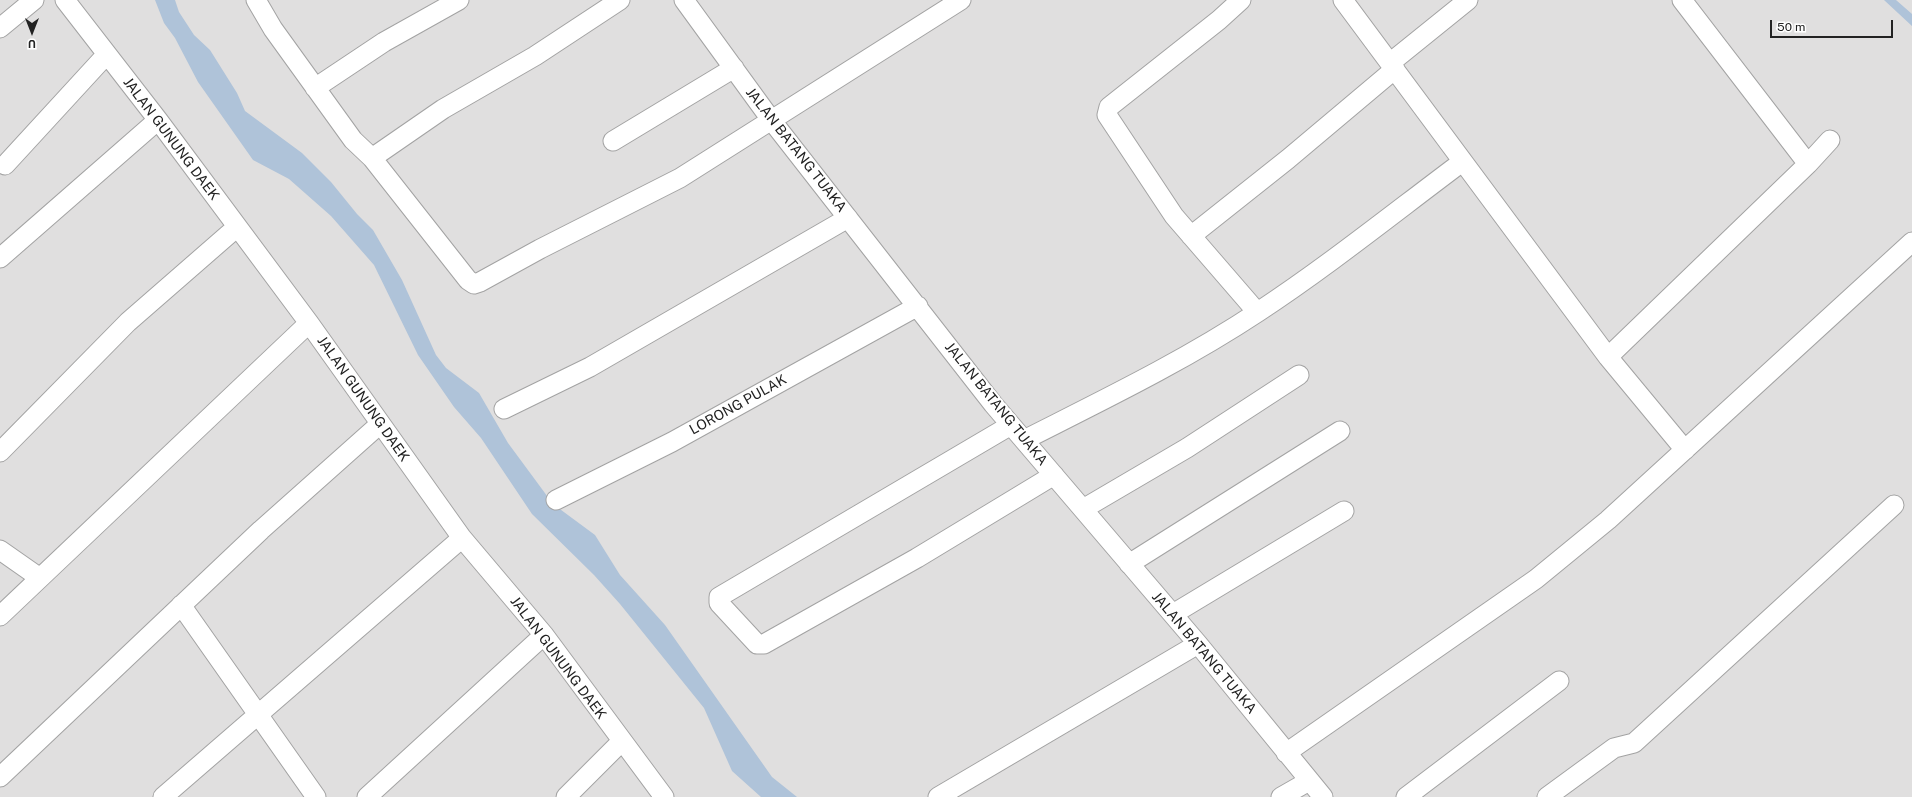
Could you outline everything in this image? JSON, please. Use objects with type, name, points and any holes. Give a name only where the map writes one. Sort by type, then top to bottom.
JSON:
[{"type":"street","points":[[0,28],[34,0]]},
{"type":"street","name":"JALAN GUNUNG DAEK","points":[[65,0],[158,120],[309,323],[462,538],[544,635],[621,742],[664,797]]},
{"type":"street","points":[[256,0],[273,29],[353,140],[372,158],[464,275],[474,284],[680,178],[961,0]]},
{"type":"street","points":[[315,88],[384,42],[458,0]]},
{"type":"street","points":[[372,158],[442,109],[535,56],[620,0]]},
{"type":"street","name":"JALAN BATANG TUAKA","points":[[684,0],[772,121],[1011,425],[1198,644],[1323,797]]},
{"type":"street","points":[[1242,0],[1107,110],[1108,119],[1174,216],[1257,312]]},
{"type":"street","points":[[1343,0],[1608,357],[1685,450]]},
{"type":"street","points":[[1191,236],[1288,159],[1468,0]]},
{"type":"street","points":[[1682,0],[1808,164]]},
{"type":"street","points":[[5,165],[107,54]]},
{"type":"street","points":[[613,141],[734,68]]},
{"type":"street","points":[[0,258],[158,120]]},
{"type":"street","points":[[1608,357],[1808,164],[1830,140]]},
{"type":"street","points":[[1024,440],[1171,365],[1257,312],[1324,265],[1462,162]]},
{"type":"street","points":[[504,409],[590,367],[848,218]]},
{"type":"street","points":[[0,452],[128,322],[238,227]]},
{"type":"street","points":[[1286,753],[1536,579],[1608,520],[1912,242]]},
{"type":"street","name":"LORONG PULAK","points":[[556,500],[672,442],[918,306]]},
{"type":"street","points":[[0,616],[309,323]]},
{"type":"street","points":[[1083,509],[1187,448],[1299,375]]},
{"type":"street","points":[[0,777],[261,530],[380,424]]},
{"type":"street","points":[[1011,425],[719,597],[719,603],[757,644],[764,644],[917,558],[1054,475]]},
{"type":"street","points":[[1129,564],[1340,431]]},
{"type":"street","points":[[1547,797],[1614,748],[1634,743],[1894,505]]},
{"type":"street","points":[[1172,614],[1344,511]]},
{"type":"street","points":[[163,797],[462,538]]},
{"type":"street","points":[[0,550],[40,578]]},
{"type":"street","points":[[181,605],[316,797]]},
{"type":"street","points":[[367,797],[544,635]]},
{"type":"street","points":[[938,797],[1198,644]]},
{"type":"street","points":[[1406,797],[1559,681]]},
{"type":"street","points":[[566,797],[621,742]]},
{"type":"street","points":[[1281,797],[1309,781]]},
{"type":"shaded area","points":[[0,0],[1912,0],[1912,797],[0,797]]},
{"type":"water","points":[[155,0],[175,0],[179,12],[194,35],[210,50],[237,93],[245,111],[302,153],[331,182],[357,214],[373,230],[402,280],[436,355],[446,368],[479,393],[508,443],[553,504],[595,535],[620,575],[665,625],[772,777],[797,797],[761,797],[732,771],[704,708],[620,604],[594,575],[532,514],[481,438],[454,407],[418,355],[374,265],[331,216],[289,179],[253,160],[198,82],[175,38],[164,23]]},
{"type":"water","points":[[1884,0],[1896,0],[1912,14],[1912,26]]}]
